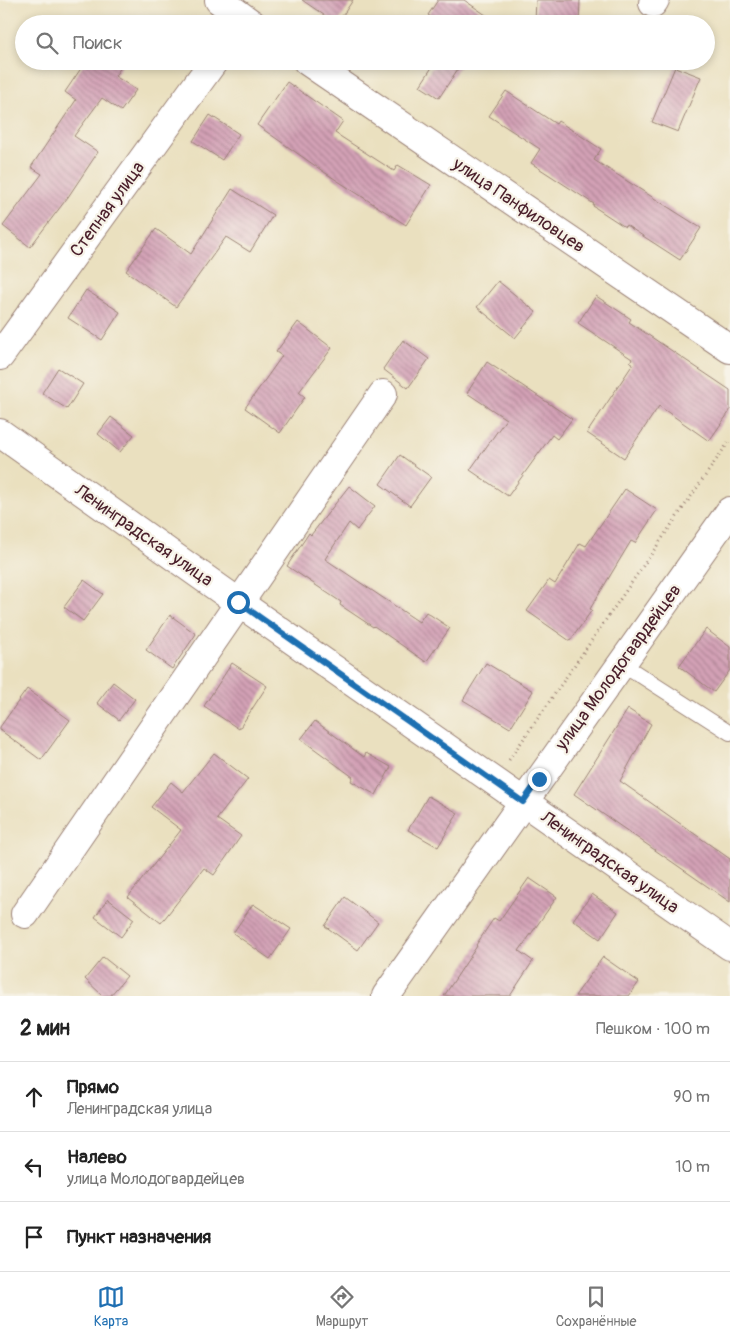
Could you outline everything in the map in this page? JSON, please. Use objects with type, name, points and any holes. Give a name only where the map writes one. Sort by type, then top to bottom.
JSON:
[{"type":"street","points":[[219,0],[247,15]]},
{"type":"street","name":"Степная улица","points":[[0,356],[207,70]]},
{"type":"street","name":"улица Панфиловцев","points":[[321,70],[730,349]]},
{"type":"street","points":[[25,914],[383,394]]},
{"type":"street","name":"Ленинградская улица","points":[[0,433],[494,782],[730,946]]},
{"type":"street","name":"улица Молодогвардейцев","points":[[386,996],[730,511]]},
{"type":"lane","points":[[621,663],[730,733]]},
{"type":"path","points":[[494,782],[730,440]]},
{"type":"building","points":[[302,0],[353,0],[343,15],[324,15]]},
{"type":"building","points":[[438,0],[464,0],[486,15],[428,15]]},
{"type":"building","points":[[536,0],[580,0],[579,15],[535,15]]},
{"type":"building","points":[[80,70],[119,70],[115,76],[136,90],[121,111],[102,98],[74,136],[98,152],[68,197],[30,247],[3,226],[42,174],[31,167],[76,100],[65,92]]},
{"type":"building","points":[[430,70],[457,70],[439,98],[420,86]]},
{"type":"building","points":[[674,70],[683,70],[701,77],[678,132],[652,122]]},
{"type":"building","points":[[287,82],[343,121],[335,133],[394,171],[398,165],[431,185],[406,225],[324,172],[257,125]]},
{"type":"building","points":[[506,91],[556,124],[558,121],[601,149],[594,160],[701,228],[680,260],[626,225],[625,227],[593,206],[594,204],[531,163],[540,149],[489,116]]},
{"type":"building","points":[[210,115],[239,134],[222,160],[193,141]]},
{"type":"building","points":[[232,189],[273,215],[250,252],[226,237],[176,307],[126,271],[156,229],[191,254]]},
{"type":"building","points":[[498,281],[536,312],[515,338],[477,307]]},
{"type":"building","points":[[86,290],[120,312],[102,340],[68,318]]},
{"type":"building","points":[[596,296],[631,319],[629,322],[730,390],[730,411],[709,441],[659,406],[624,458],[587,433],[633,364],[630,362],[632,359],[578,323]]},
{"type":"building","points":[[298,322],[332,348],[299,392],[305,397],[280,433],[245,408],[282,356],[276,352]]},
{"type":"building","points":[[403,340],[429,359],[408,388],[383,369]]},
{"type":"building","points":[[487,362],[572,419],[557,439],[552,435],[508,496],[470,470],[506,419],[467,393]]},
{"type":"building","points":[[58,368],[83,384],[67,409],[42,393]]},
{"type":"building","points":[[111,417],[134,435],[120,452],[98,434]]},
{"type":"building","points":[[400,455],[431,477],[410,506],[380,484]]},
{"type":"building","points":[[349,486],[375,506],[357,530],[349,523],[325,559],[419,622],[426,612],[450,628],[426,662],[340,605],[341,602],[287,566],[309,533],[311,535]]},
{"type":"building","points":[[625,489],[657,510],[635,543],[631,541],[590,609],[592,610],[570,641],[527,611],[549,580],[555,584],[580,543],[586,546]]},
{"type":"building","points":[[84,580],[103,594],[83,621],[64,607]]},
{"type":"building","points":[[170,615],[196,634],[172,669],[146,650]]},
{"type":"building","points":[[706,629],[730,647],[730,670],[714,692],[679,666]]},
{"type":"building","points":[[232,663],[267,686],[239,729],[204,706]]},
{"type":"building","points":[[486,663],[533,691],[510,728],[463,700]]},
{"type":"building","points":[[113,682],[135,699],[119,720],[97,703]]},
{"type":"building","points":[[27,689],[70,720],[41,760],[0,730],[0,727]]},
{"type":"building","points":[[628,709],[651,724],[620,781],[730,859],[730,902],[574,794]]},
{"type":"building","points":[[315,721],[364,757],[366,753],[391,767],[376,795],[351,781],[353,777],[301,739]]},
{"type":"building","points":[[214,753],[248,779],[217,819],[241,836],[214,875],[204,868],[161,923],[128,897],[181,830],[151,807],[171,782],[183,792]]},
{"type":"building","points":[[428,796],[458,813],[438,847],[408,830]]},
{"type":"building","points":[[529,878],[557,897],[519,951],[533,961],[510,996],[444,996],[494,918],[499,921]]},
{"type":"building","points":[[592,894],[618,912],[600,939],[573,920]]},
{"type":"building","points":[[345,897],[378,922],[358,950],[325,926]]},
{"type":"building","points":[[108,899],[134,919],[121,937],[95,917]]},
{"type":"building","points":[[253,904],[291,929],[270,959],[233,933]]},
{"type":"building","points":[[103,957],[127,976],[110,996],[103,996],[85,979]]},
{"type":"building","points":[[603,957],[639,982],[629,996],[575,996]]},
{"type":"route","points":[[238,602],[523,802],[539,779]]}]
